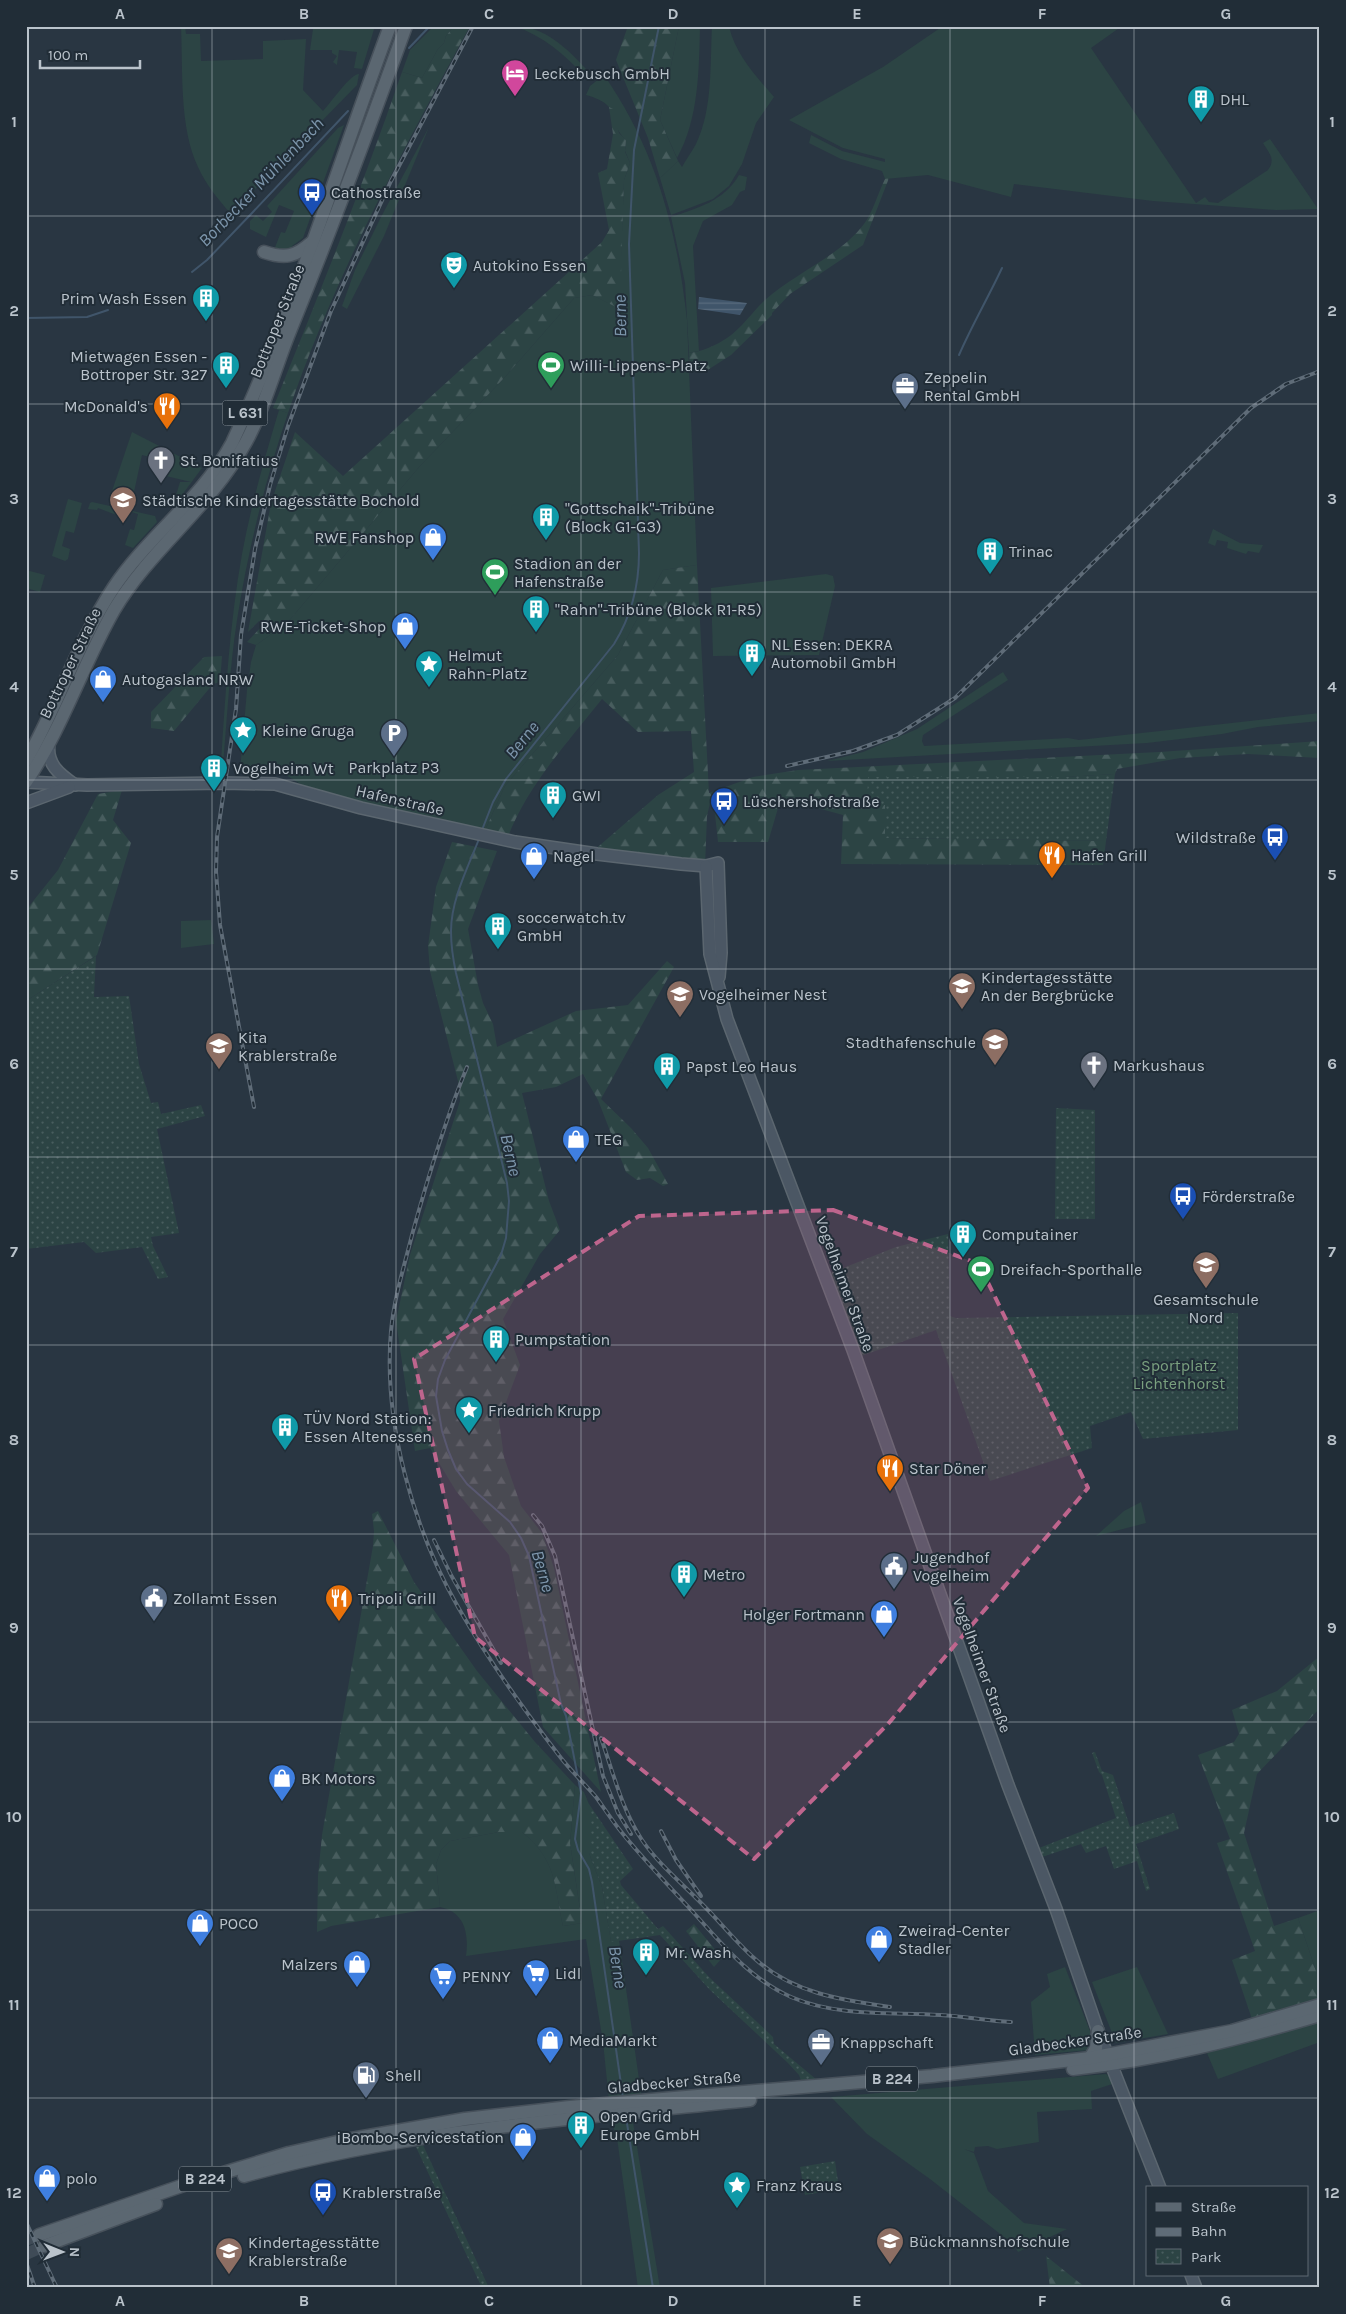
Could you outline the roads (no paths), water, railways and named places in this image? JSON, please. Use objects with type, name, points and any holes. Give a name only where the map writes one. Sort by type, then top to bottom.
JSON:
[{"type":"main road","name":"Bottroper Straße","points":[[26,761],[110,594],[134,561],[209,479],[232,443],[264,368],[312,242],[390,26]]},
{"type":"main road","name":"Bottroper Straße","points":[[26,782],[49,742],[113,612],[133,582],[217,488],[246,442],[259,415],[284,344],[358,160],[406,26]]},
{"type":"main road","points":[[264,252],[288,257],[302,251],[312,242]]},
{"type":"main road","points":[[173,519],[177,532]]},
{"type":"main road","points":[[49,742],[48,755],[51,764],[76,784]]},
{"type":"main road","name":"Hafenstraße","points":[[26,782],[281,785],[342,803],[481,835],[597,854],[718,866]]},
{"type":"main road","name":"Hafenstraße","points":[[26,803],[76,784]]},
{"type":"main road","name":"Vogelheimer Straße","points":[[706,866],[710,954],[727,1018],[843,1325],[1098,2031],[1159,2186]]},
{"type":"main road","name":"Vogelheimer Straße","points":[[718,866],[721,953],[718,982]]},
{"type":"main road","name":"Gladbecker Straße","points":[[632,2107],[1090,2058],[1110,2060],[1232,2031],[1320,2005]]},
{"type":"main road","name":"Gladbecker Straße","points":[[617,2108],[472,2130],[315,2158],[201,2188],[42,2241],[187,2184],[289,2153],[346,2140],[477,2117],[632,2107],[1110,2060],[1203,2047],[1320,2015]]},
{"type":"main road","points":[[1090,2058],[1096,2048],[1098,2031]]},
{"type":"main road","points":[[472,2130],[477,2117]]},
{"type":"main road","points":[[1191,2276],[1196,2288]]},
{"type":"water","points":[[699,297],[747,303],[740,315],[698,309]]},
{"type":"waterway","name":"Borbecker Mühlenbach","points":[[409,48],[430,26]]},
{"type":"waterway","name":"Berne","points":[[482,830],[493,802],[506,779],[614,644],[626,622],[636,589],[639,553],[629,244],[634,150],[659,26]]},
{"type":"waterway","name":"Borbecker Mühlenbach","points":[[192,272],[207,260],[348,111]]},
{"type":"waterway","points":[[959,355],[1002,268]]},
{"type":"waterway","name":"Borbecker Mühlenbach","points":[[26,318],[87,317],[108,310]]},
{"type":"waterway","name":"Berne","points":[[479,839],[454,907],[451,931],[452,947],[456,973],[507,1183],[509,1201],[506,1238],[501,1255],[445,1360],[438,1379],[436,1396],[442,1431],[456,1469],[467,1484],[510,1522],[521,1538],[529,1556],[561,1704],[566,1716],[581,1793],[575,1839],[578,1850],[589,1869],[592,1882],[623,2098]]},
{"type":"waterway","name":"Berne","points":[[626,2117],[653,2288]]},
{"type":"tunnel","points":[[26,2240],[39,2235]]},
{"type":"tunnel","points":[[26,2254],[44,2246]]},
{"type":"railway","points":[[254,1107],[220,925],[216,872],[217,837],[236,709],[241,635],[255,549],[270,485],[288,426],[331,311],[391,181],[473,26]]},
{"type":"railway","points":[[787,766],[853,751],[897,735],[955,698],[1251,408],[1286,384],[1320,371]]},
{"type":"railway","points":[[467,1067],[437,1150],[403,1271],[392,1319],[390,1366],[392,1401],[405,1474],[427,1543],[458,1607],[507,1684],[561,1758],[596,1797],[619,1829],[655,1871],[726,1949],[763,1981],[791,1997],[827,2008],[846,2011],[949,2016],[1011,2022]]},
{"type":"railway","points":[[533,1515],[542,1526],[555,1556],[603,1776],[618,1813],[631,1834]]},
{"type":"railway","points":[[434,1540],[451,1575],[501,1663]]},
{"type":"railway","points":[[601,1738],[623,1804],[642,1840],[664,1866],[747,1952],[769,1970],[801,1987],[835,1998],[890,2007]]},
{"type":"railway","points":[[661,1831],[676,1860],[701,1896]]},
{"type":"railway","points":[[26,2222],[57,2288]]},
{"type":"railway","points":[[26,2262],[35,2288]]},
{"type":"place","name":"Leckebusch GmbH","points":[[515,97]]},
{"type":"place","name":"DHL","points":[[1201,123]]},
{"type":"place","name":"Cathostraße","points":[[312,216]]},
{"type":"place","name":"Autokino Essen","points":[[454,289]]},
{"type":"place","name":"Prim Wash Essen","points":[[206,322]]},
{"type":"place","name":"Mietwagen Essen - Bottroper Str. 327","points":[[226,389]]},
{"type":"place","name":"Willi-Lippens-Platz","points":[[551,389]]},
{"type":"place","name":"Zeppelin Rental GmbH","points":[[905,410]]},
{"type":"place","name":"McDonald's","points":[[167,430]]},
{"type":"place","name":"St. Bonifatius","points":[[161,484]]},
{"type":"place","name":"Städtische Kindertagesstätte Bochold","points":[[123,524]]},
{"type":"place","name":"\"Gottschalk\"-Tribüne (Block G1-G3)","points":[[546,541]]},
{"type":"place","name":"RWE Fanshop","points":[[433,561]]},
{"type":"place","name":"Trinac","points":[[990,575]]},
{"type":"place","name":"Stadion an der Hafenstraße","points":[[495,596]]},
{"type":"place","name":"\"Rahn\"-Tribüne (Block R1-R5)","points":[[536,633]]},
{"type":"place","name":"RWE-Ticket-Shop","points":[[405,650]]},
{"type":"place","name":"NL Essen: DEKRA Automobil GmbH","points":[[752,677]]},
{"type":"place","name":"Helmut Rahn-Platz","points":[[429,688]]},
{"type":"place","name":"Autogasland NRW","points":[[103,703]]},
{"type":"place","name":"Kleine Gruga","points":[[243,754]]},
{"type":"place","name":"Parkplatz P3","points":[[394,757]]},
{"type":"place","name":"Vogelheim Wt","points":[[214,792]]},
{"type":"place","name":"GWI","points":[[553,819]]},
{"type":"place","name":"Lüschershofstraße","points":[[724,825]]},
{"type":"place","name":"Wildstraße","points":[[1275,861]]},
{"type":"place","name":"Hafen Grill","points":[[1052,879]]},
{"type":"place","name":"Nagel","points":[[534,880]]},
{"type":"place","name":"soccerwatch.tv GmbH","points":[[498,950]]},
{"type":"place","name":"Kindertagesstätte An der Bergbrücke","points":[[962,1010]]},
{"type":"place","name":"Vogelheimer Nest","points":[[680,1018]]},
{"type":"place","name":"Stadthafenschule","points":[[995,1066]]},
{"type":"place","name":"Kita Krablerstraße","points":[[219,1070]]},
{"type":"place","name":"Markushaus","points":[[1094,1089]]},
{"type":"place","name":"Papst Leo Haus","points":[[667,1090]]},
{"type":"place","name":"TEG","points":[[576,1163]]},
{"type":"place","name":"Förderstraße","points":[[1183,1220]]},
{"type":"place","name":"Computainer","points":[[963,1258]]},
{"type":"place","name":"Gesamtschule Nord","points":[[1206,1289]]},
{"type":"place","name":"Dreifach-Sporthalle","points":[[981,1293]]},
{"type":"place","name":"Pumpstation","points":[[496,1363]]},
{"type":"place","name":"Friedrich Krupp","points":[[469,1434]]},
{"type":"place","name":"TÜV Nord Station: Essen Altenessen","points":[[285,1451]]},
{"type":"place","name":"Star Döner","points":[[890,1492]]},
{"type":"place","name":"Jugendhof Vogelheim","points":[[894,1590]]},
{"type":"place","name":"Metro","points":[[684,1598]]},
{"type":"place","name":"Zollamt Essen","points":[[154,1622]]},
{"type":"place","name":"Tripoli Grill","points":[[339,1622]]},
{"type":"place","name":"Holger Fortmann","points":[[884,1638]]},
{"type":"place","name":"BK Motors","points":[[282,1802]]},
{"type":"place","name":"POCO","points":[[200,1947]]},
{"type":"place","name":"Zweirad-Center Stadler","points":[[879,1963]]},
{"type":"place","name":"Mr. Wash","points":[[646,1976]]},
{"type":"place","name":"Malzers","points":[[357,1988]]},
{"type":"place","name":"Lidl","points":[[536,1997]]},
{"type":"place","name":"PENNY","points":[[443,2000]]},
{"type":"place","name":"MediaMarkt","points":[[550,2064]]},
{"type":"place","name":"Knappschaft","points":[[821,2066]]},
{"type":"place","name":"Shell","points":[[366,2099]]},
{"type":"place","name":"Open Grid Europe GmbH","points":[[581,2149]]},
{"type":"place","name":"iBombo-Servicestation","points":[[523,2161]]},
{"type":"place","name":"polo","points":[[47,2202]]},
{"type":"place","name":"Franz Kraus","points":[[737,2209]]},
{"type":"place","name":"Krablerstraße","points":[[323,2216]]},
{"type":"place","name":"Bückmannshofschule","points":[[890,2265]]},
{"type":"place","name":"Kindertagesstätte Krablerstraße","points":[[229,2275]]},
{"type":"park label","name":"Sportplatz Lichtenhorst","points":[[1179,1374]]}]
